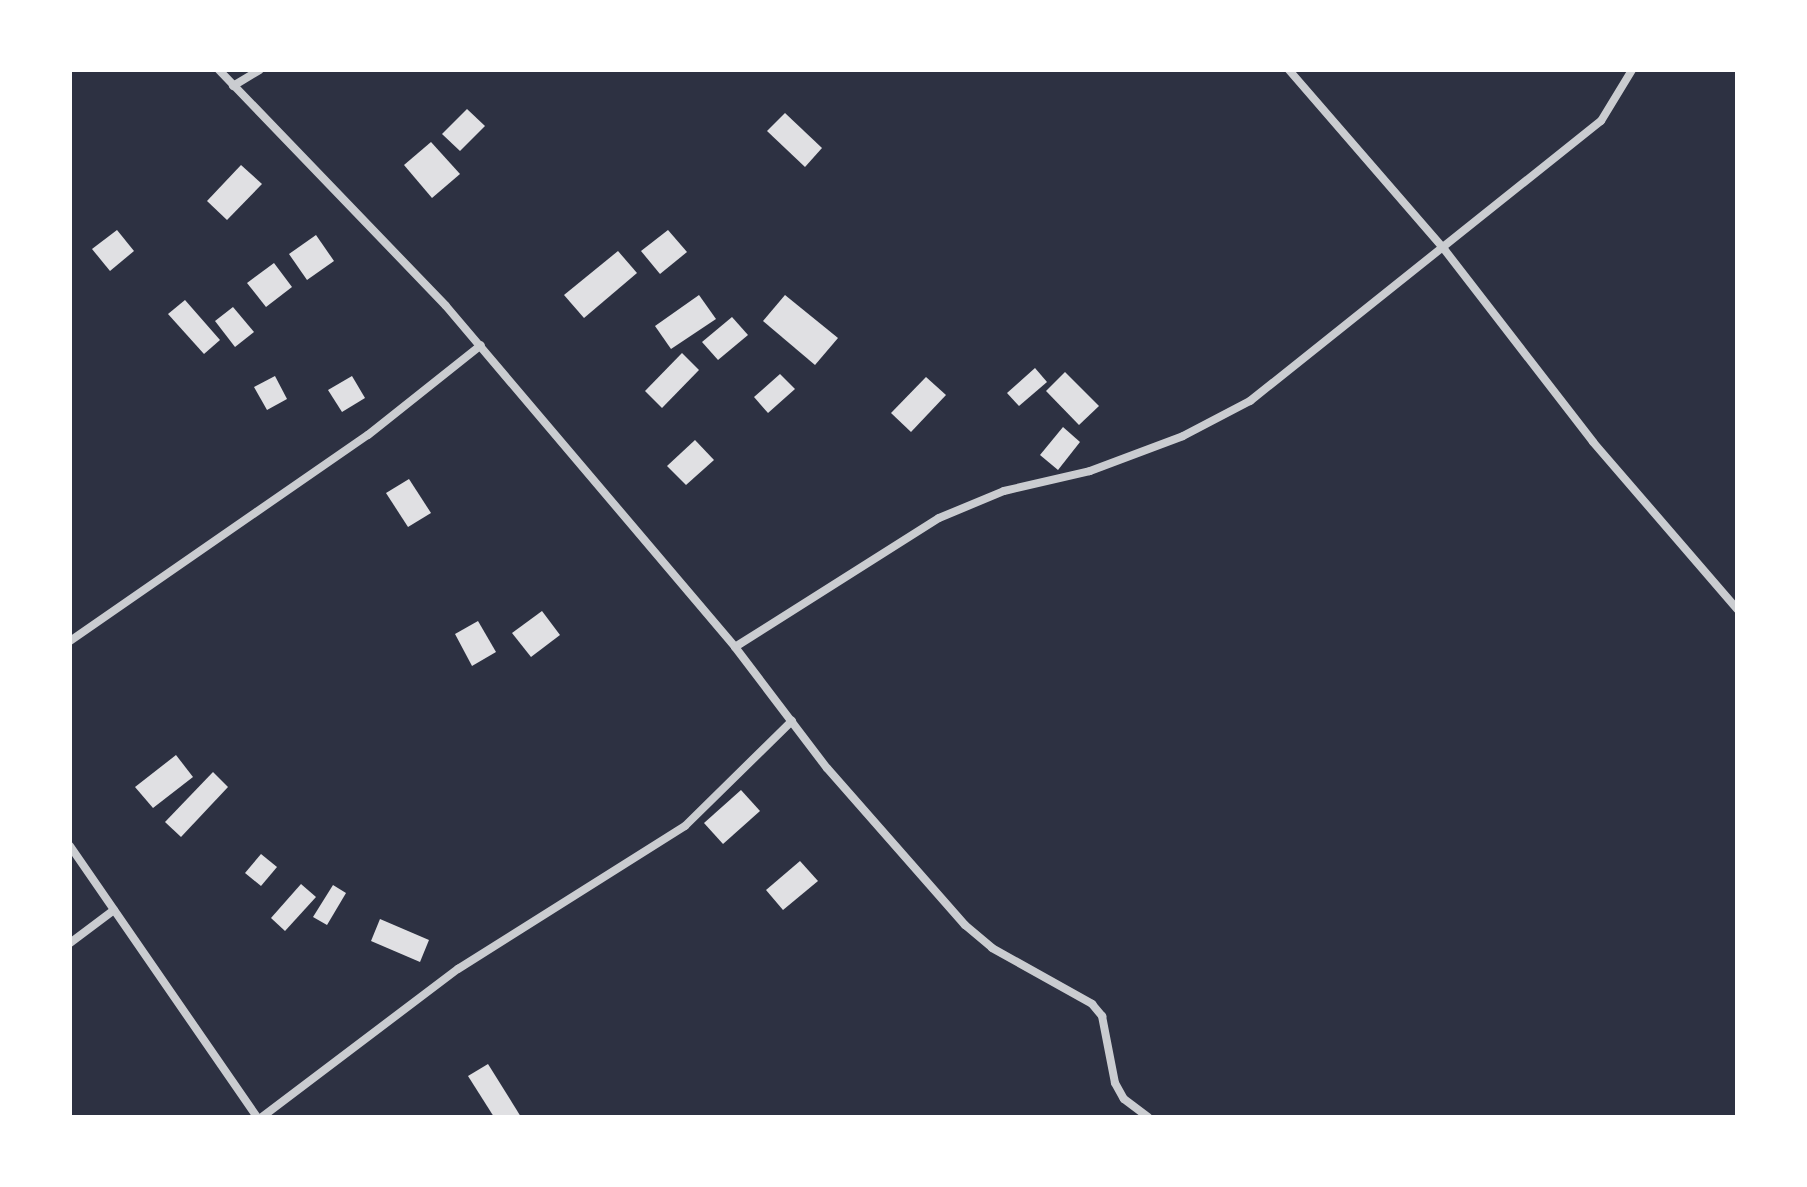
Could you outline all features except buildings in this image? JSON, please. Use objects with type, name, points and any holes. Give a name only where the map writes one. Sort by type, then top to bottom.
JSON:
[{"type":"street","points":[[219,70],[481,345],[735,647],[827,768],[965,925],[992,948],[1092,1004],[1102,1016],[1115,1083],[1124,1099],[1148,1117]]},
{"type":"street","points":[[233,86],[260,70]]},
{"type":"street","points":[[1289,70],[1444,249],[1593,442],[1737,609]]},
{"type":"street","points":[[735,647],[939,518],[1004,491],[1090,471],[1183,436],[1250,401],[1601,121],[1632,70]]},
{"type":"street","points":[[70,641],[368,435],[481,345]]},
{"type":"street","points":[[70,846],[260,1117],[458,969],[685,826],[792,721]]},
{"type":"street","points":[[70,943],[114,910]]}]
